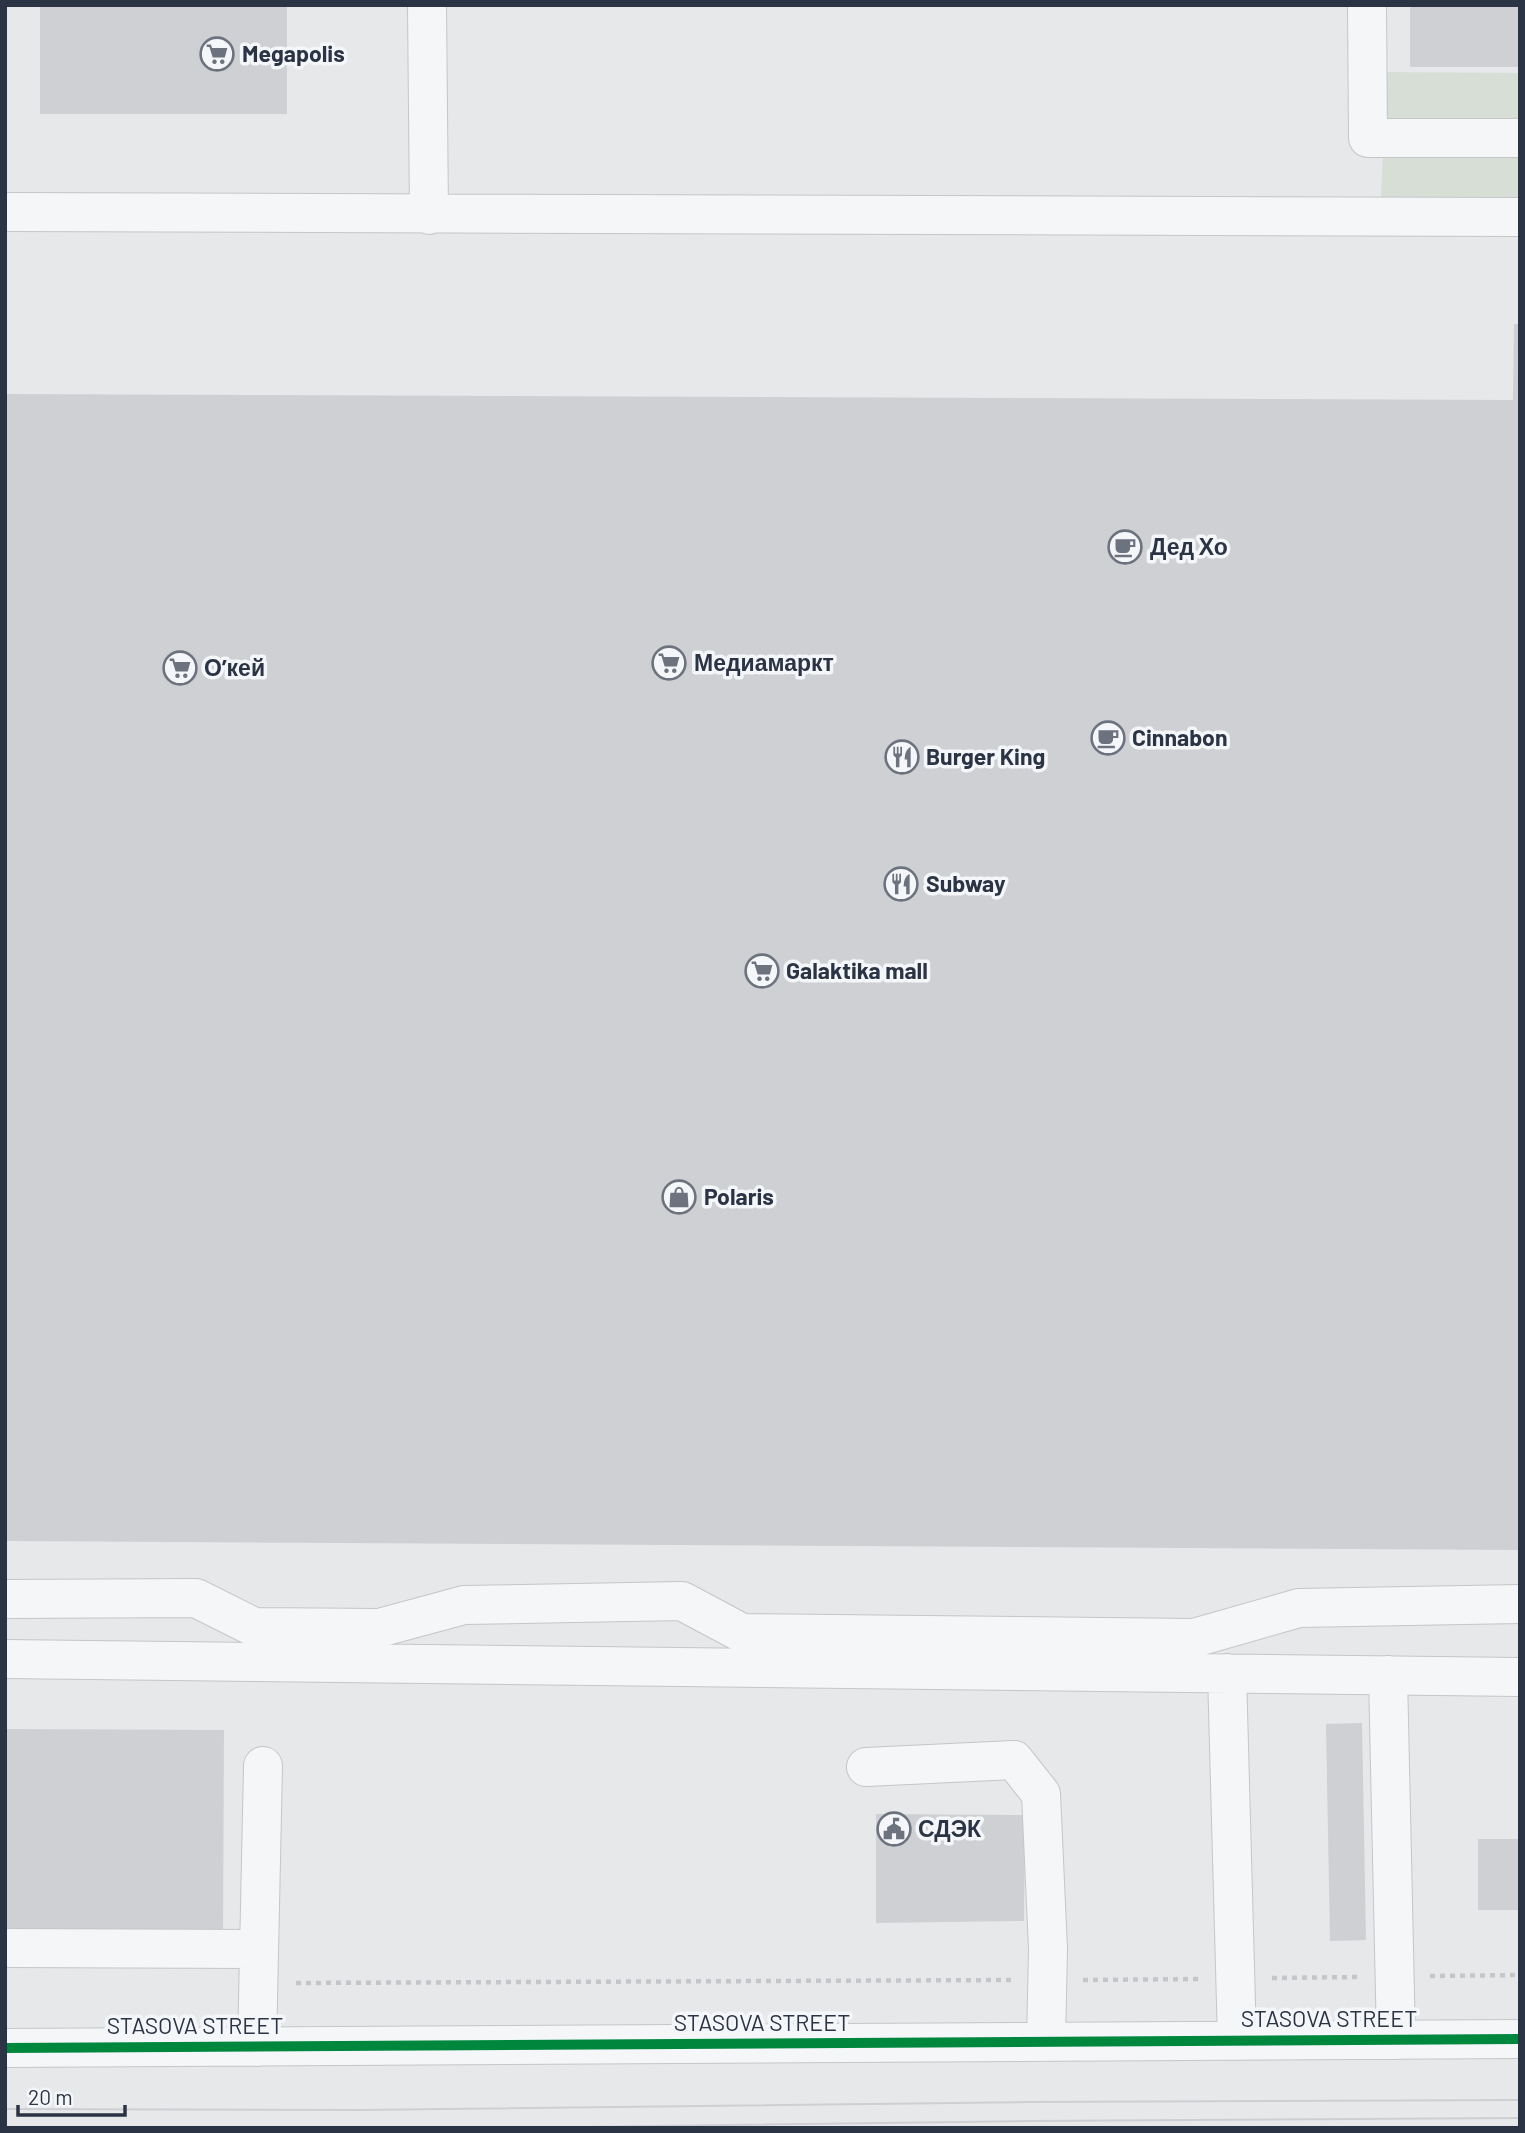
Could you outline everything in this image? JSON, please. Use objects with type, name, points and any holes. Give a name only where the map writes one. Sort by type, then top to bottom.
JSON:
[{"type":"street","points":[[428,5],[429,215]]},
{"type":"street","points":[[1367,5],[1368,138],[1520,138]]},
{"type":"street","points":[[5,212],[1520,218]]},
{"type":"street","points":[[5,1599],[196,1598],[254,1628],[379,1628],[464,1605],[682,1601],[742,1633],[1195,1638],[1299,1608],[1520,1604]]},
{"type":"street","points":[[5,1659],[1520,1677]]},
{"type":"street","points":[[1227,1673],[1237,2041]]},
{"type":"street","points":[[1388,1675],[1395,2040]]},
{"type":"street","points":[[866,1768],[1014,1760],[1041,1794],[1048,1949],[1046,2042]]},
{"type":"street","points":[[257,2048],[263,1766]]},
{"type":"street","points":[[5,1948],[258,1966]]},
{"type":"street","name":"STASOVA STREET","points":[[5,2048],[1520,2039]]},
{"type":"path","points":[[258,1966],[1048,1980],[1520,1975]]},
{"type":"shaded area","points":[[1378,72],[1520,73],[1520,126],[1378,127]]},
{"type":"shaded area","points":[[1383,156],[1520,156],[1520,197],[1381,197]]},
{"type":"building","points":[[40,5],[287,5],[287,114],[40,114]]},
{"type":"building","points":[[1410,5],[1520,5],[1520,67],[1410,67]]},
{"type":"building","name":"Galaktika mall","points":[[1514,324],[1520,324],[1520,1550],[5,1541],[5,394],[1513,400]]},
{"type":"building","points":[[1362,1723],[1366,1940],[1330,1941],[1326,1724]]},
{"type":"building","points":[[5,1729],[224,1730],[223,1938],[5,1937]]},
{"type":"building","points":[[876,1814],[1025,1815],[1024,1921],[876,1923]]},
{"type":"building","points":[[1478,1839],[1520,1839],[1520,1910],[1478,1910]]},
{"type":"tram line","points":[[5,2109],[360,2110],[1029,2102],[1520,2100]]},
{"type":"tram line","points":[[500,2128],[1520,2118]]},
{"type":"cycle path","points":[[5,2048],[1520,2039]]},
{"type":"place","name":"Megapolis","points":[[217,54]]},
{"type":"place","name":"Дед Хо","points":[[1125,547]]},
{"type":"place","name":"Медиамаркт","points":[[669,663]]},
{"type":"place","name":"О’кей","points":[[180,668]]},
{"type":"place","name":"Cinnabon","points":[[1108,738]]},
{"type":"place","name":"Burger King","points":[[902,757]]},
{"type":"place","name":"Subway","points":[[901,884]]},
{"type":"place","name":"Galaktika mall","points":[[762,971]]},
{"type":"place","name":"Polaris","points":[[679,1197]]},
{"type":"place","name":"СДЭК","points":[[894,1829]]}]
